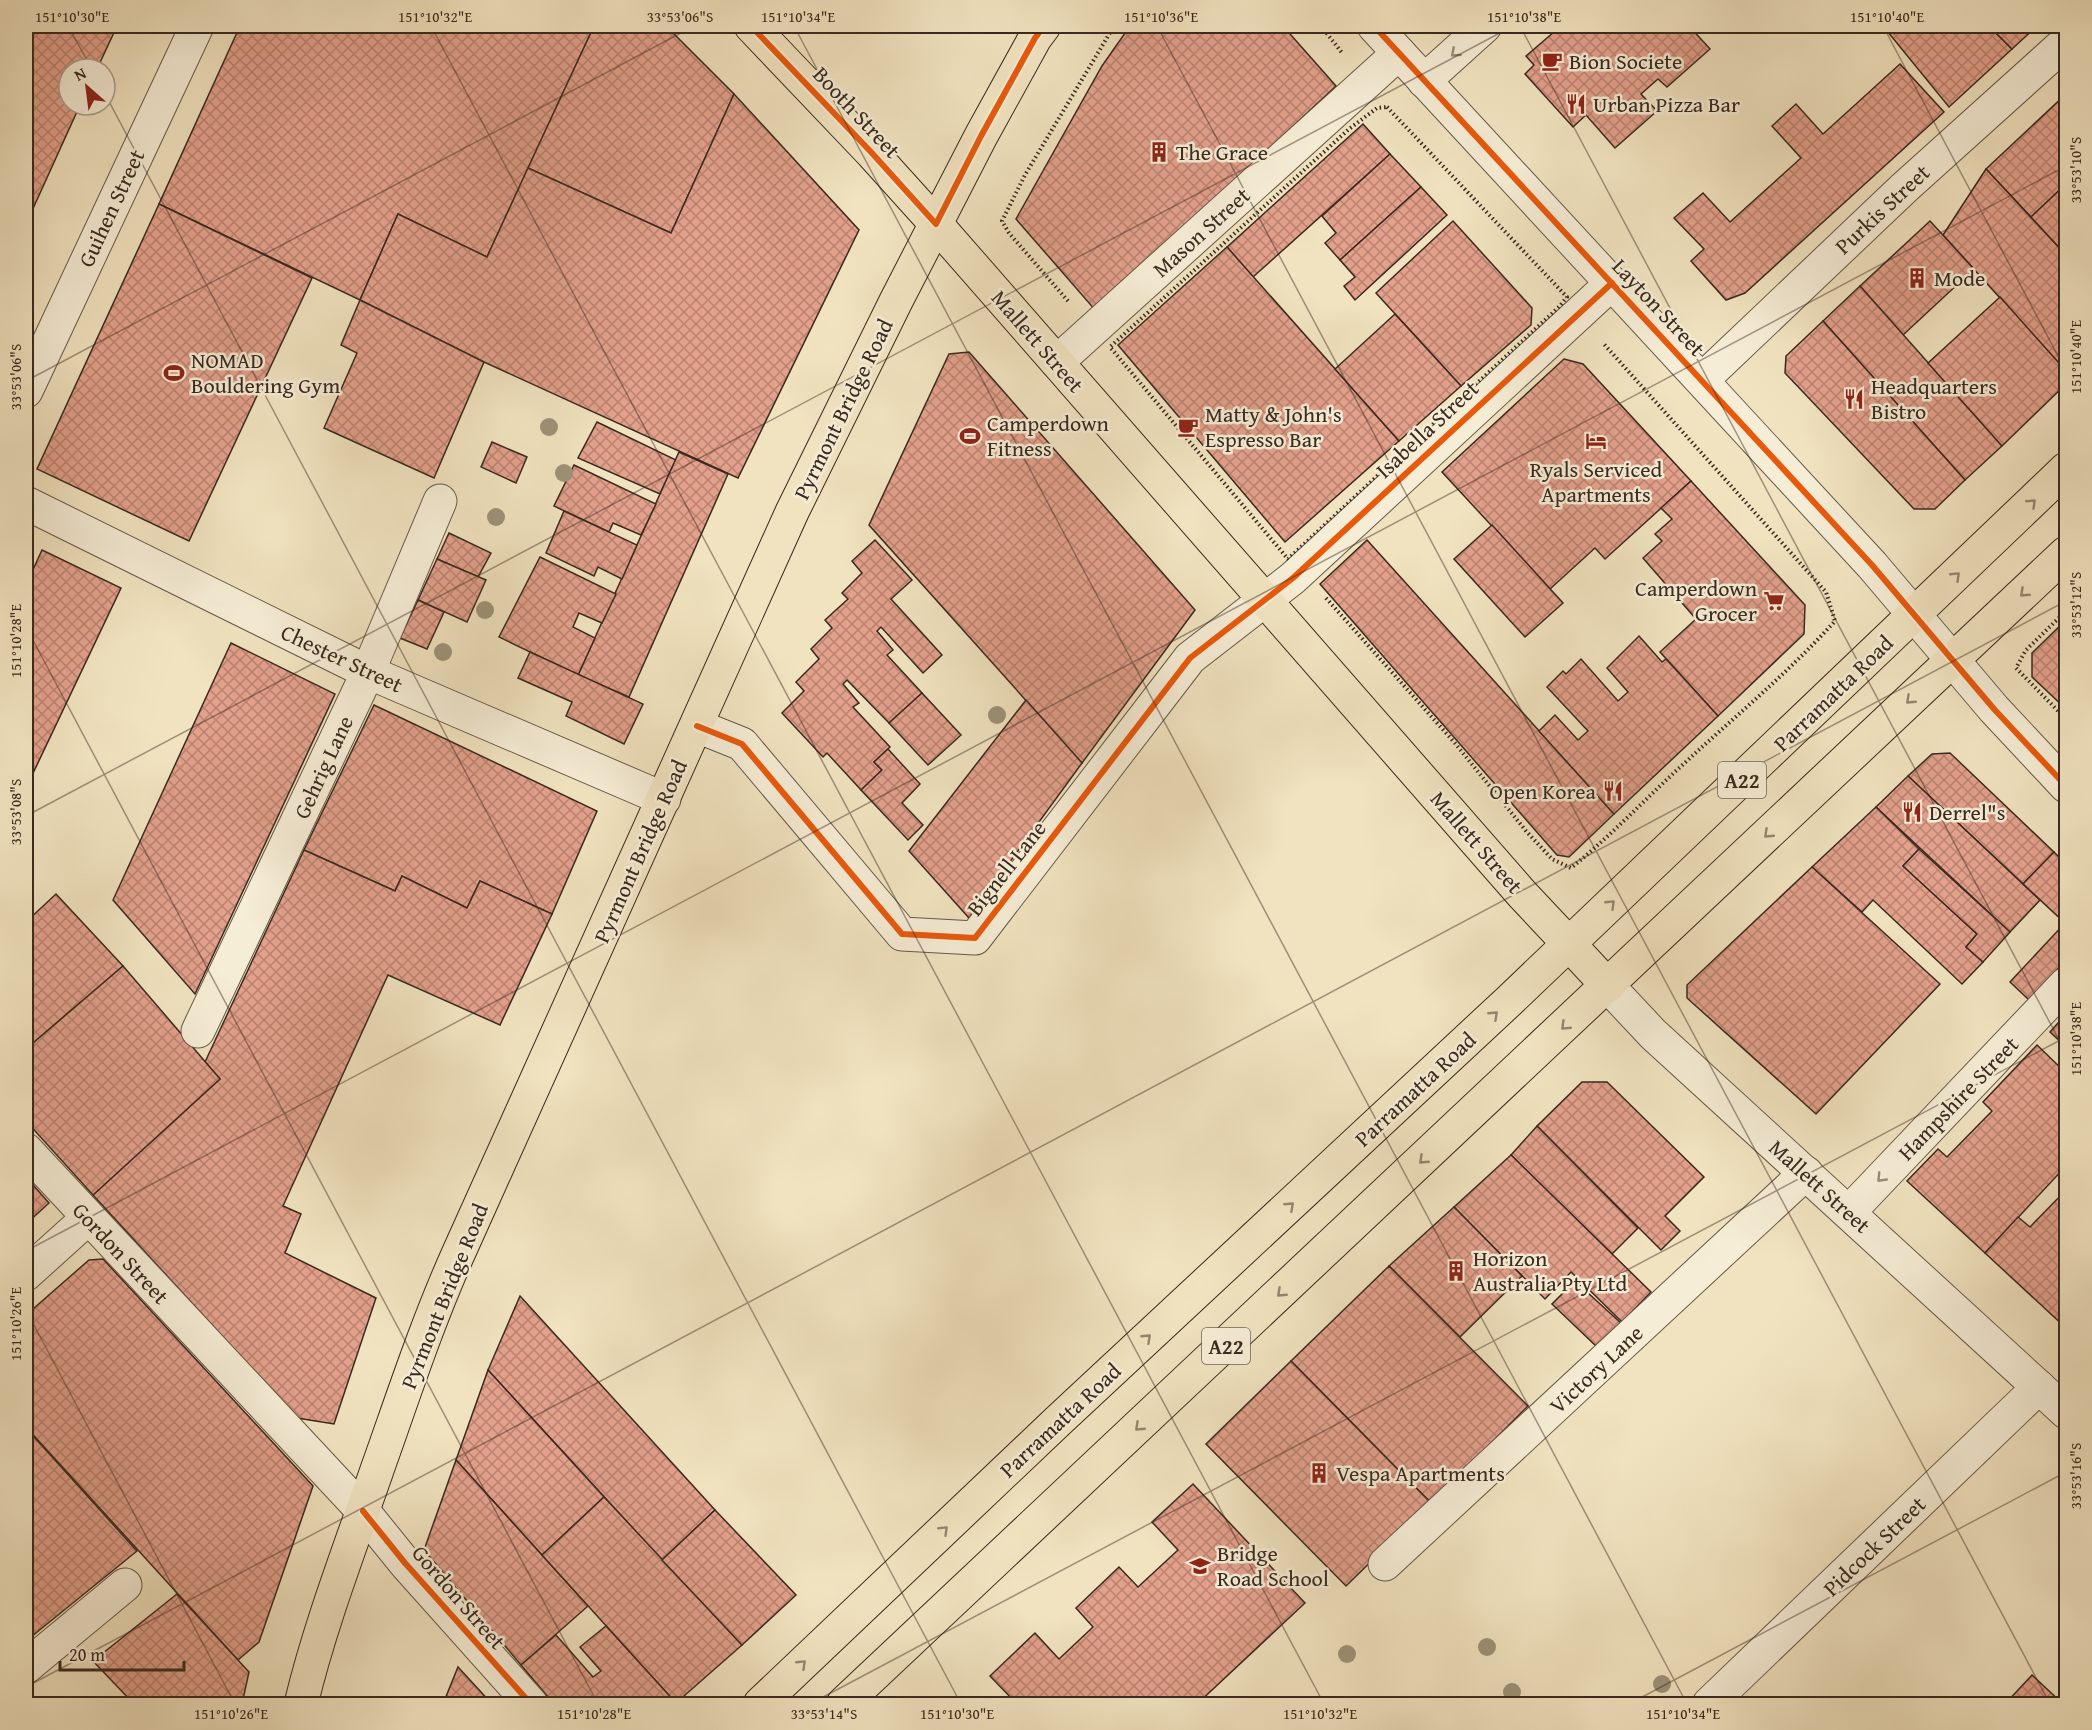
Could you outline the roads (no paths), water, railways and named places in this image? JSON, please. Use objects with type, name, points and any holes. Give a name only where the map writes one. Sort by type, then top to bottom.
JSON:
[{"type":"main road","name":"Booth Street","points":[[751,26],[936,224]]},
{"type":"main road","name":"Pyrmont Bridge Road","points":[[301,1704],[313,1656],[441,1293],[792,512],[981,136],[1044,26]]},
{"type":"main road","name":"Mallett Street","points":[[936,224],[1522,894],[1608,986]]},
{"type":"main road","name":"Parramatta Road","points":[[760,1704],[1058,1421],[1569,944],[2067,470]]},
{"type":"main road","name":"A22","points":[[843,1704],[2067,553]]},
{"type":"street","name":"Guihen Street","points":[[26,391],[197,26]]},
{"type":"street","name":"Layton Street","points":[[1374,26],[1872,565],[1994,709],[2067,786]]},
{"type":"street","points":[[1424,81],[1485,26]]},
{"type":"street","name":"Purkis Street","points":[[1702,380],[1904,188],[2067,42]]},
{"type":"street","name":"Mason Street","points":[[1057,362],[1399,53]]},
{"type":"street","name":"Isabella Street","points":[[1265,600],[1294,565],[1573,305],[1612,283]]},
{"type":"street","name":"Gehrig Lane","points":[[198,1030],[368,672],[440,501]]},
{"type":"street","name":"Chester Street","points":[[26,503],[368,672],[664,799]]},
{"type":"street","name":"Bignell Lane","points":[[697,726],[742,744],[902,934],[975,938],[1190,658],[1265,600]]},
{"type":"street","name":"Hampshire Street","points":[[1849,1212],[2067,984]]},
{"type":"street","name":"Mallett Street","points":[[1608,986],[1653,1034],[2067,1412]]},
{"type":"street","name":"Gordon Street","points":[[26,1149],[363,1512],[405,1563],[531,1704]]},
{"type":"street","name":"Victory Lane","points":[[1385,1564],[1806,1173]]},
{"type":"street","points":[[26,1274],[88,1218]]},
{"type":"street","name":"Pidcock Street","points":[[1709,1704],[2039,1387]]},
{"type":"street","points":[[26,1667],[125,1584]]},
{"type":"place","name":"Bion Societe","points":[[1552,61]]},
{"type":"place","name":"Urban Pizza Bar","points":[[1576,104]]},
{"type":"place","name":"The Grace","points":[[1159,152]]},
{"type":"place","name":"Mode","points":[[1917,278]]},
{"type":"place","name":"NOMAD Bouldering Gym","points":[[174,373]]},
{"type":"place","name":"Headquarters Bistro","points":[[1854,399]]},
{"type":"place","name":"Matty & John's Espresso Bar","points":[[1188,427]]},
{"type":"place","name":"Camperdown Fitness","points":[[970,436]]},
{"type":"place","name":"Ryals Serviced Apartments","points":[[1596,441]]},
{"type":"place","name":"Camperdown Grocer","points":[[1774,601]]},
{"type":"place","name":"Open Korea","points":[[1613,791]]},
{"type":"place","name":"Derrel\"s","points":[[1912,812]]},
{"type":"place","name":"Horizon Australia Pty Ltd","points":[[1456,1271]]},
{"type":"place","name":"Vespa Apartments","points":[[1319,1473]]},
{"type":"place","name":"Bridge Road School","points":[[1200,1566]]}]
